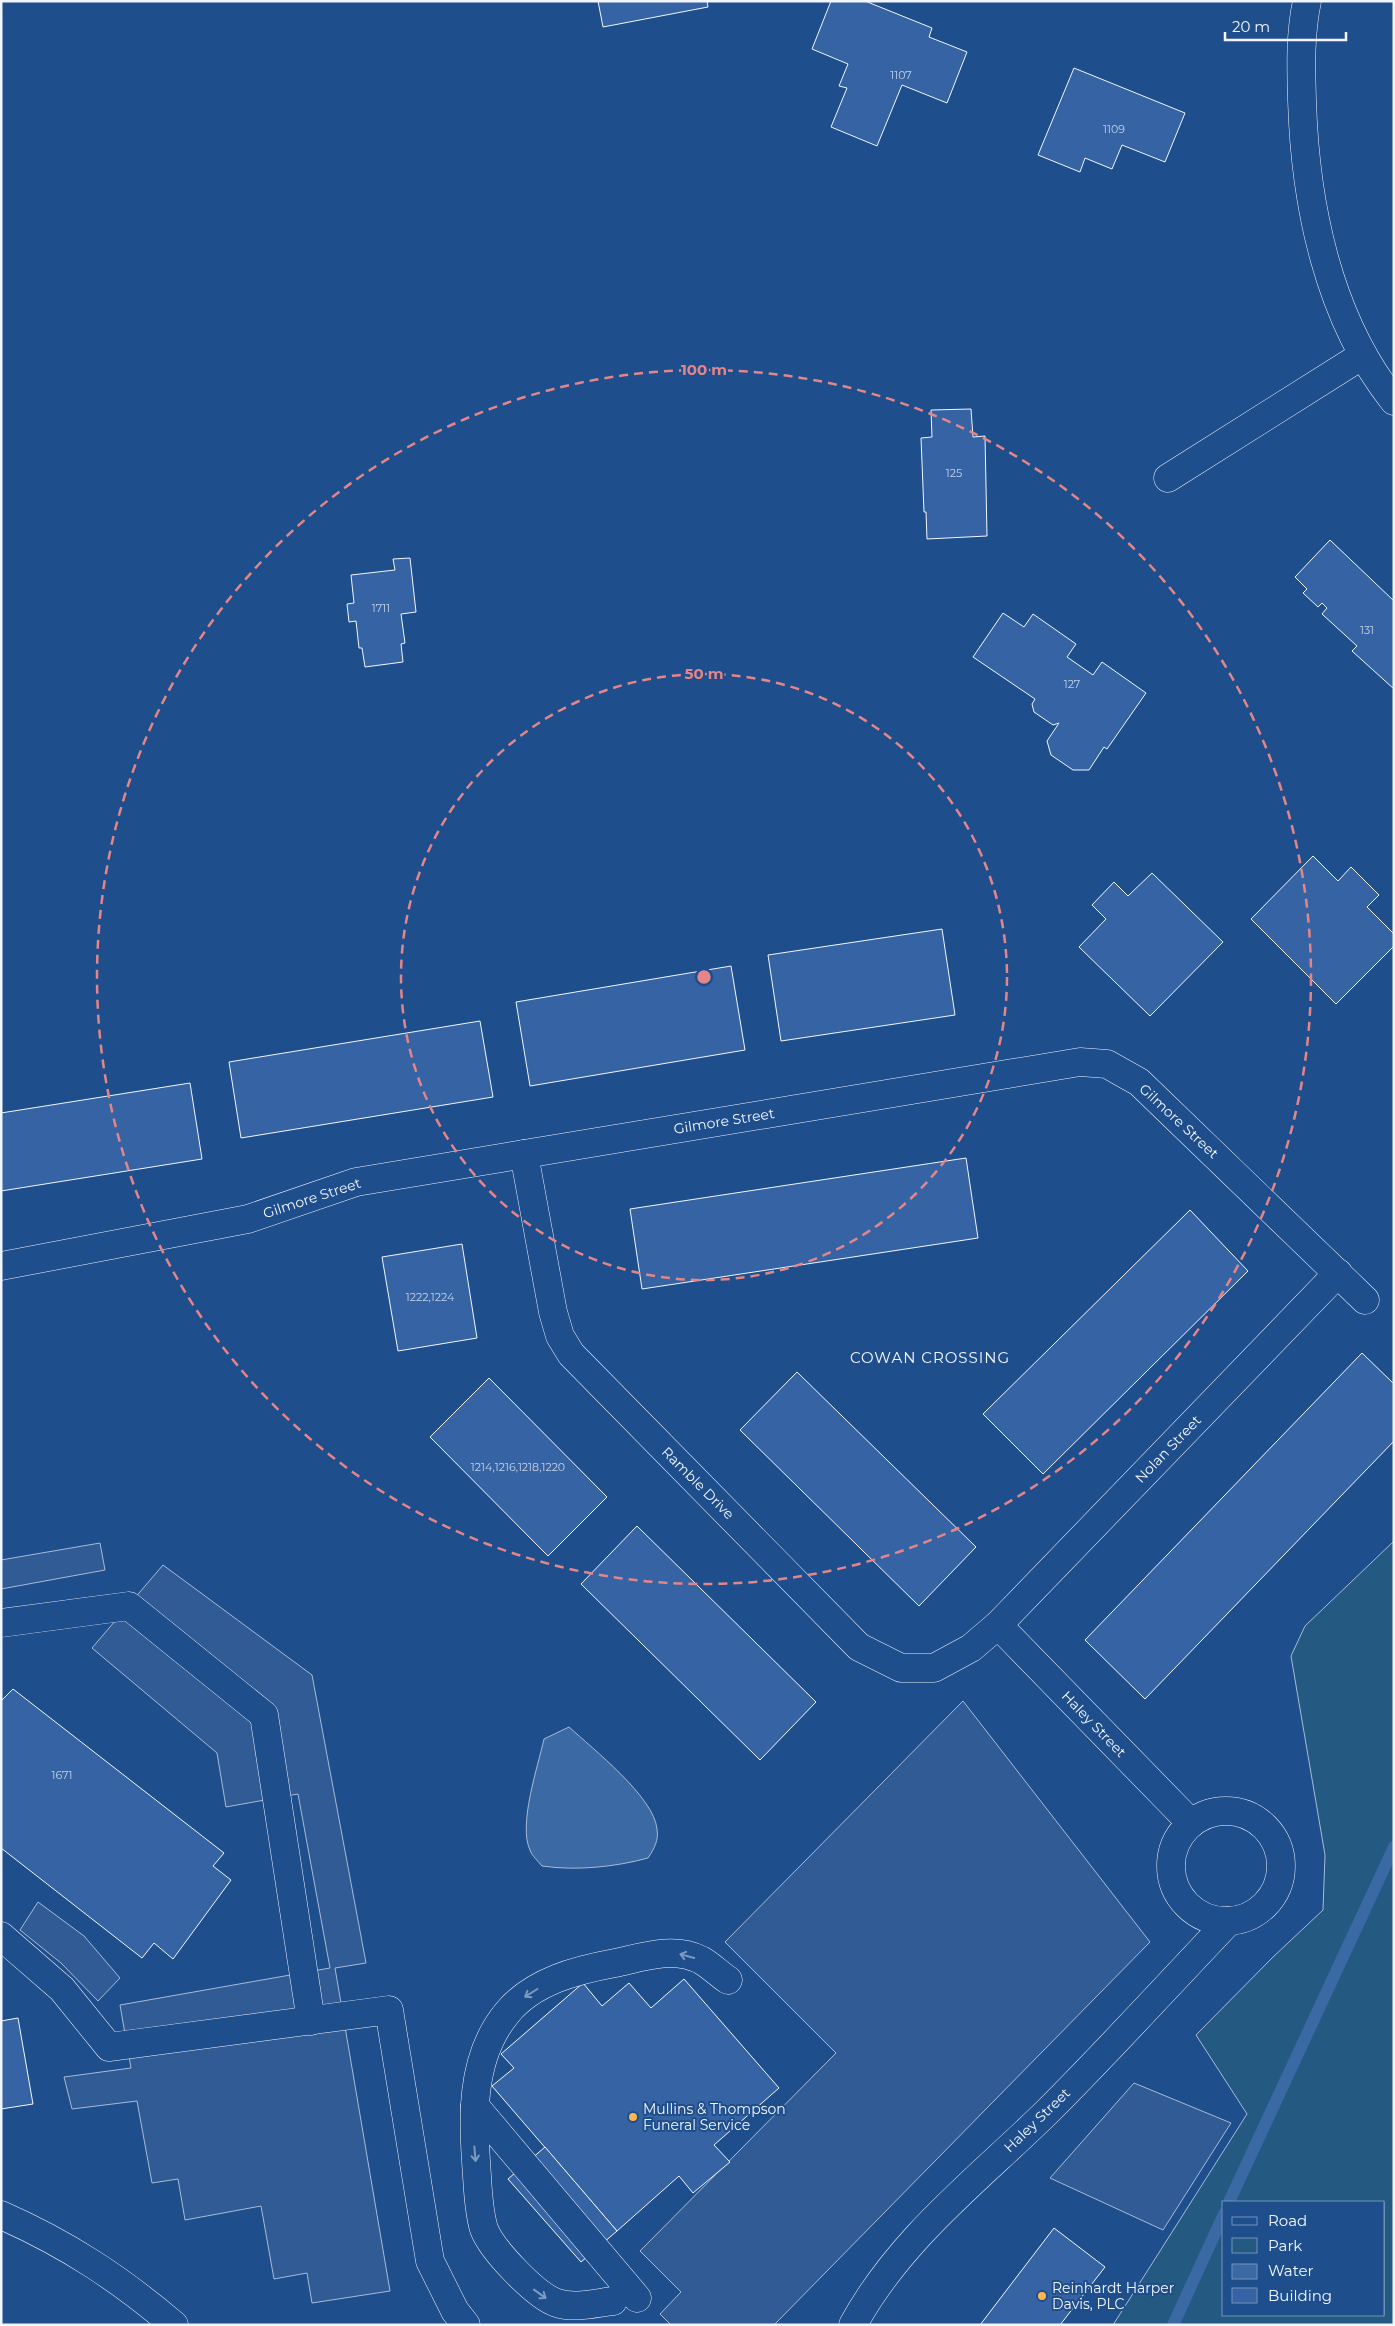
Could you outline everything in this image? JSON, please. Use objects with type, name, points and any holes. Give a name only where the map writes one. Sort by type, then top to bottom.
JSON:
[{"type":"main road","points":[[1307,1],[1301,66],[1303,140],[1314,218],[1338,301],[1363,355],[1394,401]]},
{"type":"main road","points":[[1168,478],[1363,355]]},
{"type":"main road","name":"Gilmore Street","points":[[1,1266],[248,1218],[356,1182],[1080,1062],[1107,1064],[1139,1082],[1365,1300]]},
{"type":"main road","name":"Ramble Drive","points":[[524,1154],[553,1312],[560,1336],[571,1354],[859,1647],[901,1668],[934,1668],[971,1648],[998,1625]]},
{"type":"main road","name":"Nolan Street","points":[[998,1625],[1338,1273]]},
{"type":"main road","points":[[1,1623],[129,1606],[264,1715],[311,2021]]},
{"type":"main road","name":"Haley Street","points":[[998,1625],[1191,1822]]},
{"type":"main road","name":"Haley Street","points":[[1222,1810],[1240,1812],[1256,1819],[1269,1830],[1277,1845],[1281,1862],[1279,1880],[1273,1896],[1261,1909],[1246,1918],[1229,1922],[1212,1919],[1196,1913],[1183,1901],[1174,1886],[1170,1869],[1172,1851],[1179,1835],[1191,1822],[1206,1813],[1222,1810]]},
{"type":"main road","name":"Haley Street","points":[[853,2325],[895,2262],[942,2210],[1048,2111],[1229,1922]]},
{"type":"main road","points":[[1,1936],[62,1989],[108,2047],[389,2010],[430,2261],[455,2311],[466,2325]]},
{"type":"main road","points":[[476,2106],[625,2299],[580,2305],[559,2304],[544,2298],[532,2288],[491,2242],[484,2228],[479,2198],[474,2130],[477,2083],[482,2057],[508,2012],[524,1997],[546,1984],[578,1970],[663,1953],[681,1954],[701,1960],[728,1980]]},
{"type":"main road","points":[[1,2215],[34,2230],[96,2264],[174,2325]]},
{"type":"green space","points":[[1394,1541],[1394,2325],[1113,2325],[1247,2114],[1196,2035],[1272,1958],[1323,1910],[1325,1855],[1291,1656],[1305,1626]]},
{"type":"shaded area","points":[[100,1543],[105,1570],[1,1589],[1,1560]]},
{"type":"shaded area","points":[[163,1565],[312,1675],[366,1963],[335,1968],[390,2291],[312,2303],[307,2273],[274,2279],[261,2206],[185,2220],[178,2179],[152,2183],[137,2101],[72,2109],[64,2077],[131,2068],[120,2005],[330,1968],[298,1794],[226,1807],[217,1753],[92,1648]]},
{"type":"shaded area","points":[[963,1701],[1150,1942],[774,2325],[671,2325],[660,2314],[681,2292],[640,2251],[836,2053],[725,1942]]},
{"type":"shaded area","points":[[38,1902],[84,1936],[120,1978],[98,2001],[61,1963],[20,1930]]},
{"type":"shaded area","points":[[1134,2083],[1231,2123],[1163,2230],[1050,2178]]},
{"type":"water","points":[[569,1727],[621,1774],[634,1788],[653,1816],[657,1837],[656,1844],[648,1858],[609,1866],[568,1868],[542,1866],[532,1854],[527,1839],[526,1826],[530,1795],[544,1739]]},
{"type":"building","points":[[598,1],[707,1],[708,7],[603,27]]},
{"type":"building","points":[[831,1],[865,1],[932,28],[929,37],[967,52],[947,103],[902,85],[877,146],[831,127],[847,88],[839,86],[848,64],[812,49]]},
{"type":"building","points":[[1074,68],[1185,113],[1165,162],[1122,145],[1112,169],[1085,158],[1080,172],[1038,155]]},
{"type":"building","points":[[971,409],[973,437],[985,436],[987,536],[927,539],[921,438],[932,437],[931,410]]},
{"type":"building","points":[[1330,540],[1394,601],[1394,689],[1352,651],[1357,646],[1322,614],[1327,608],[1322,603],[1318,607],[1303,593],[1307,589],[1295,577]]},
{"type":"building","points":[[410,558],[416,612],[401,614],[405,643],[401,644],[403,662],[365,667],[362,648],[359,648],[356,621],[349,622],[347,604],[354,603],[351,575],[395,570],[393,559]]},
{"type":"building","points":[[1003,613],[1024,627],[1033,614],[1076,644],[1067,657],[1093,675],[1102,662],[1146,693],[1107,749],[1104,747],[1089,770],[1073,770],[1051,755],[1047,741],[1059,723],[1053,725],[1034,712],[1032,704],[1035,699],[973,657]]},
{"type":"building","points":[[1313,856],[1338,881],[1351,867],[1379,895],[1367,907],[1394,934],[1394,946],[1336,1004],[1251,919]]},
{"type":"building","points":[[1152,873],[1223,942],[1150,1016],[1079,947],[1106,919],[1092,905],[1114,882],[1128,896]]},
{"type":"building","points":[[942,929],[955,1015],[781,1041],[768,955]]},
{"type":"building","points":[[731,966],[745,1050],[530,1086],[516,1002]]},
{"type":"building","points":[[480,1021],[493,1097],[241,1138],[229,1062]]},
{"type":"building","points":[[190,1083],[202,1159],[1,1191],[1,1113]]},
{"type":"building","points":[[966,1158],[978,1238],[642,1289],[630,1209]]},
{"type":"building","points":[[1190,1210],[1248,1271],[1043,1474],[983,1414]]},
{"type":"building","points":[[462,1244],[477,1338],[398,1351],[382,1257]]},
{"type":"building","points":[[1362,1353],[1394,1384],[1394,1441],[1145,1699],[1085,1640]]},
{"type":"building","points":[[797,1372],[976,1547],[919,1606],[740,1430]]},
{"type":"building","points":[[489,1378],[607,1497],[548,1556],[430,1437]]},
{"type":"building","points":[[637,1526],[816,1702],[760,1760],[581,1584]]},
{"type":"building","points":[[13,1689],[224,1853],[213,1866],[231,1880],[173,1959],[154,1943],[142,1958],[1,1848],[1,1701]]},
{"type":"building","name":"Mullins & Thompson Funeral Service","points":[[684,1979],[779,2088],[714,2145],[730,2162],[693,2193],[679,2176],[617,2231],[492,2086],[514,2068],[501,2054],[583,1983],[602,2006],[629,1983],[651,2008]]},
{"type":"building","points":[[18,2018],[33,2104],[1,2109],[1,2021]]},
{"type":"building","points":[[545,2147],[617,2231],[581,2262],[508,2179]]},
{"type":"building","name":"Reinhardt Harper Davis, PLC","points":[[1054,2228],[1105,2267],[1060,2325],[980,2325]]},
{"type":"waterway","points":[[1229,2201],[1394,1847]]},
{"type":"waterway","points":[[1173,2325],[1222,2218]]},
{"type":"place","name":"Mullins & Thompson Funeral Service","points":[[633,2117]]},
{"type":"place","name":"Reinhardt Harper Davis, PLC","points":[[1042,2296]]},
{"type":"district","name":"COWAN CROSSING","points":[[930,1358]]}]
